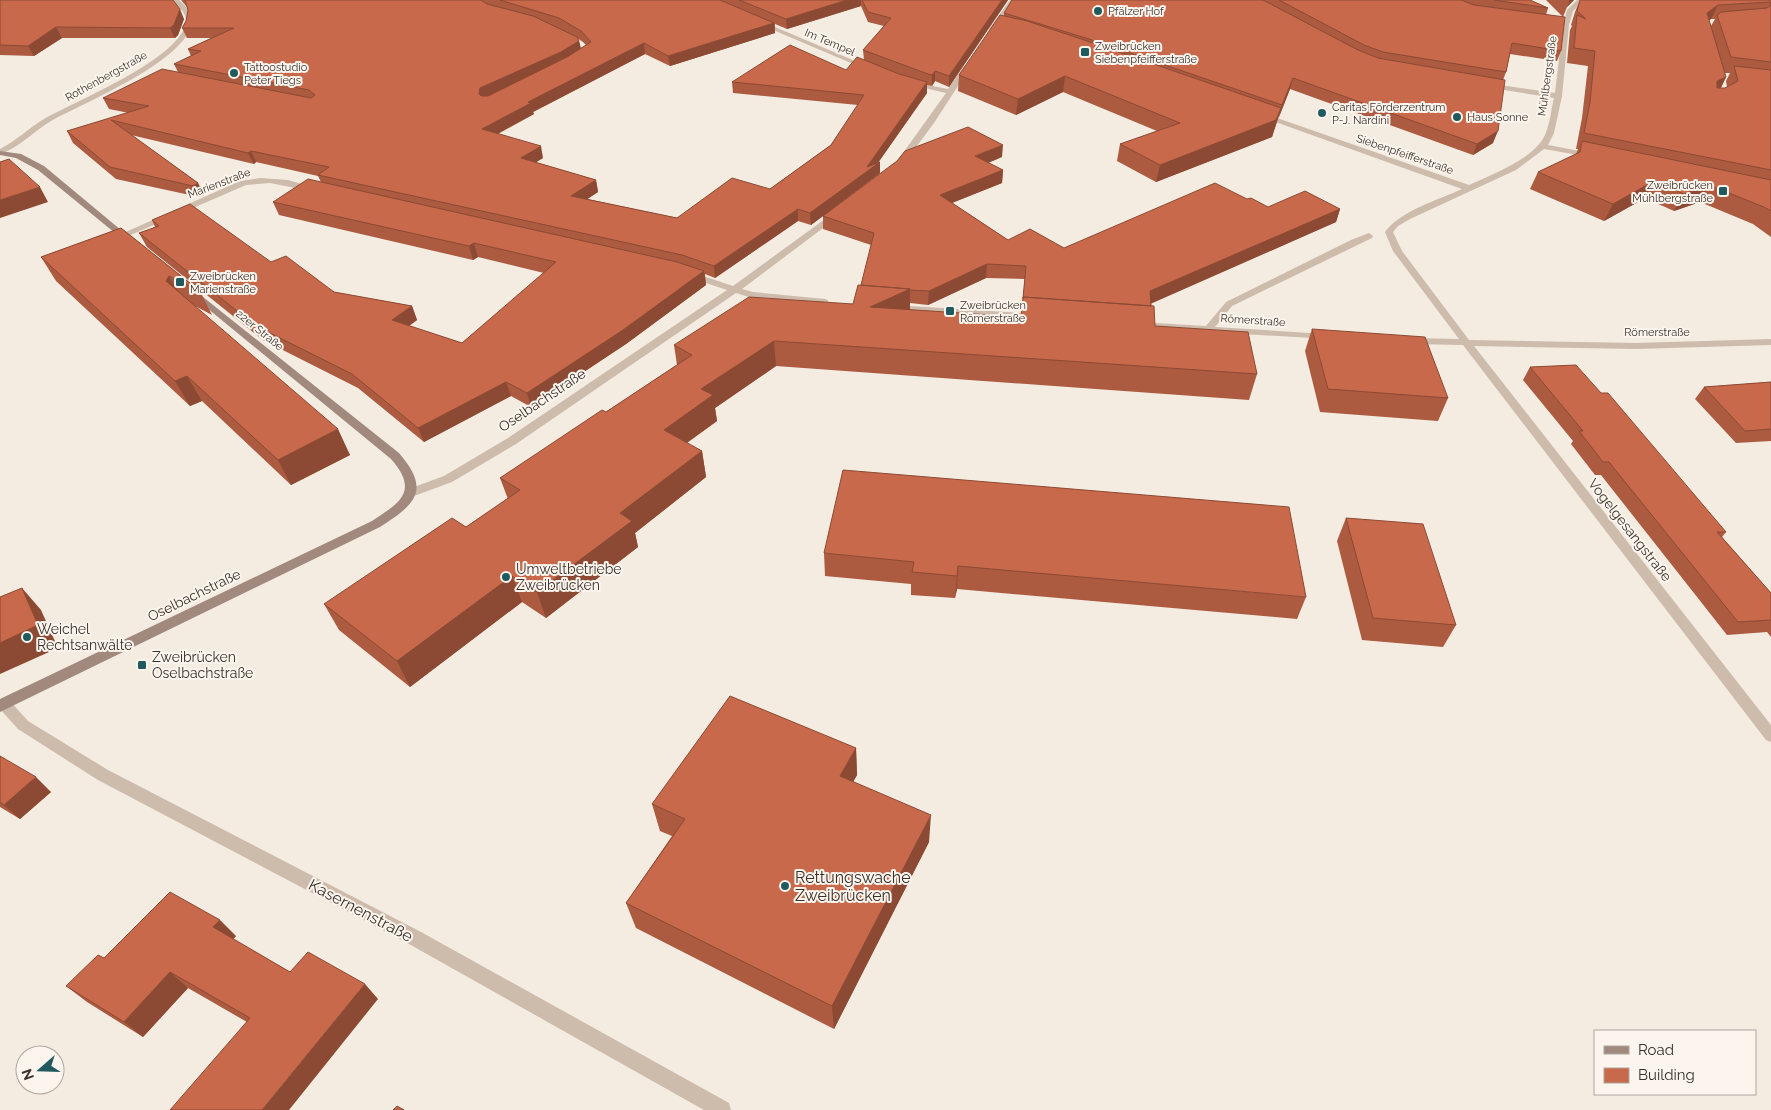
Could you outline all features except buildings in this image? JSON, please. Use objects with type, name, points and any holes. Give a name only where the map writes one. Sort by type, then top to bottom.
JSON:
[{"type":"street","name":"Rothenbergstraße","points":[[0,152],[10,148],[45,122],[141,70],[172,49],[187,30],[189,23],[188,14],[182,5],[175,0]]},
{"type":"street","points":[[985,39],[998,26],[1013,0]]},
{"type":"street","name":"Mühlbergstraße","points":[[1543,146],[1550,133],[1558,96],[1566,25],[1570,10],[1581,0]]},
{"type":"street","name":"Im Tempel","points":[[751,19],[878,72]]},
{"type":"street","points":[[1556,24],[1566,25]]},
{"type":"street","points":[[898,164],[951,92],[971,60]]},
{"type":"street","points":[[141,70],[151,72]]},
{"type":"street","points":[[902,81],[926,89],[951,92]]},
{"type":"street","points":[[1474,83],[1558,96]]},
{"type":"street","name":"Siebenpfeifferstraße","points":[[1252,112],[1468,188]]},
{"type":"street","points":[[1466,342],[1398,251],[1389,232],[1395,224],[1407,217],[1513,168],[1543,146],[1600,158]]},
{"type":"street","points":[[0,152],[18,156],[41,168],[137,246]]},
{"type":"street","name":"Marienstraße","points":[[123,235],[243,183],[257,179],[272,179],[329,192]]},
{"type":"street","name":"Oselbachstraße","points":[[2,705],[376,524],[401,507],[410,493],[448,479],[512,441],[735,289],[842,210]]},
{"type":"street","points":[[1208,330],[1217,316],[1229,304],[1369,236]]},
{"type":"street","points":[[683,272],[770,298],[838,304]]},
{"type":"street","name":"22er Straße","points":[[188,288],[395,456],[412,479],[410,493]]},
{"type":"street","points":[[885,307],[1049,318]]},
{"type":"street","name":"Römerstraße","points":[[1129,324],[1338,338]]},
{"type":"street","name":"Römerstraße","points":[[1401,340],[1663,345],[1771,342]]},
{"type":"street","name":"Vogelgesangstraße","points":[[1466,342],[1771,736]]},
{"type":"street","name":"Kasernenstraße","points":[[2,705],[23,725],[103,775],[415,938],[722,1110]]},
{"type":"place","name":"Pfälzer Hof","points":[[1098,11]]},
{"type":"place","name":"Zweibrücken Siebenpfeifferstraße","points":[[1085,52]]},
{"type":"place","name":"Tattoostudio Peter Tiegs","points":[[234,73]]},
{"type":"place","name":"Caritas Förderzentrum P-J. Nardini","points":[[1322,113]]},
{"type":"place","name":"Haus Sonne","points":[[1457,117]]},
{"type":"place","name":"Zweibrücken Mühlbergstraße","points":[[1723,191]]},
{"type":"place","name":"Zweibrücken Marienstraße","points":[[180,282]]},
{"type":"place","name":"Zweibrücken Römerstraße","points":[[950,311]]},
{"type":"place","name":"Umweltbetriebe Zweibrücken","points":[[506,577]]},
{"type":"place","name":"Weichel Rechtsanwälte","points":[[27,637]]},
{"type":"place","name":"Zweibrücken Oselbachstraße","points":[[142,665]]},
{"type":"place","name":"Rettungswache Zweibrücken","points":[[785,886]]}]
